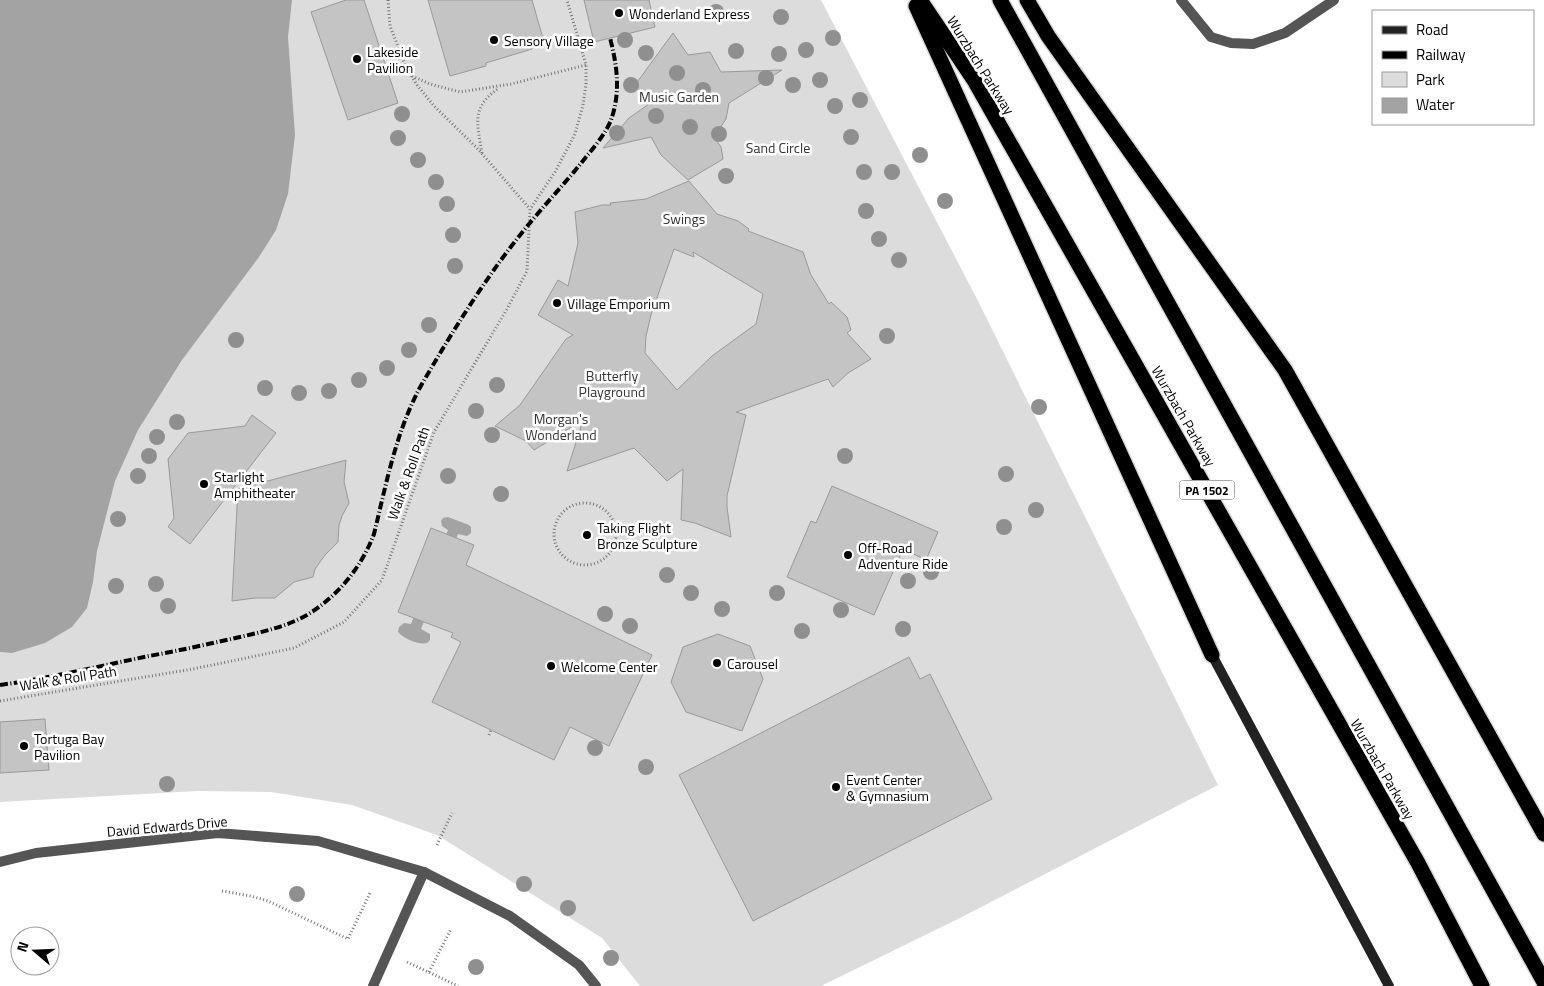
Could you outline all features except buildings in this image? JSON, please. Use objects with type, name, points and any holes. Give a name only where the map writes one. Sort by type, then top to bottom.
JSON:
[{"type":"highway","points":[[913,0],[1212,655]]},
{"type":"highway","name":"Wurzbach Parkway","points":[[920,0],[979,88],[1418,863],[1482,986]]},
{"type":"highway","points":[[1000,0],[1544,982]]},
{"type":"highway","points":[[1027,0],[1048,36],[1285,370],[1544,834]]},
{"type":"main road","points":[[1212,655],[1389,986]]},
{"type":"street","points":[[1181,0],[1211,37],[1231,43],[1253,44],[1284,33],[1334,0]]},
{"type":"street","name":"David Edwards Drive","points":[[0,862],[36,853],[218,832],[318,841],[424,872],[510,916],[580,965],[596,986]]},
{"type":"street","points":[[373,986],[424,872]]},
{"type":"path","points":[[388,0],[390,26],[405,66],[411,76],[434,106],[482,154],[530,210],[555,172],[575,134],[583,105],[586,66],[567,0]]},
{"type":"path","points":[[411,76],[430,84],[460,92],[501,86],[586,66]]},
{"type":"path","points":[[482,154],[478,130],[479,110],[483,100],[501,86]]},
{"type":"path","name":"Walk & Roll Path","points":[[0,701],[193,669],[294,648],[344,622],[382,580],[434,432],[507,309],[527,271],[530,210]]},
{"type":"path","points":[[591,503],[605,510],[612,517],[616,527],[615,544],[607,556],[599,562],[590,565],[580,565],[571,562],[557,548],[554,529],[558,519],[565,510],[574,505],[591,503]]},
{"type":"path","points":[[489,735],[491,730]]},
{"type":"path","points":[[437,844],[452,813]]},
{"type":"path","points":[[222,891],[268,901],[348,939],[370,893]]},
{"type":"path","points":[[429,972],[451,929]]},
{"type":"path","points":[[388,953],[458,986]]},
{"type":"green space","name":"Morgan's Wonderland","points":[[0,0],[821,0],[976,297],[1218,785],[958,919],[821,986],[640,986],[602,938],[437,835],[352,805],[271,792],[197,791],[0,802]]},
{"type":"water","points":[[0,0],[292,0],[288,37],[295,135],[288,194],[276,230],[259,257],[182,360],[138,430],[115,481],[97,551],[87,608],[72,627],[45,643],[12,653],[0,652]]},
{"type":"water","points":[[448,517],[469,525],[471,533],[467,536],[458,534],[421,629],[430,634],[430,640],[427,643],[416,642],[401,635],[398,632],[399,627],[404,623],[411,624],[448,530],[442,526],[441,521],[443,518]]},
{"type":"railway","points":[[0,685],[75,672],[270,630],[307,615],[338,590],[355,570],[374,534],[400,434],[407,414],[426,377],[487,279],[529,224],[593,148],[609,125],[614,110],[617,89],[615,58],[610,38]]},
{"type":"place","name":"Wonderland Express","points":[[619,13]]},
{"type":"place","name":"Sensory Village","points":[[494,40]]},
{"type":"place","name":"Lakeside Pavilion","points":[[357,59]]},
{"type":"place","name":"Village Emporium","points":[[557,303]]},
{"type":"place","name":"Starlight Amphitheater","points":[[204,484]]},
{"type":"place","name":"Taking Flight Bronze Sculpture","points":[[587,535]]},
{"type":"place","name":"Off-Road Adventure Ride","points":[[848,555]]},
{"type":"place","name":"Carousel","points":[[717,663]]},
{"type":"place","name":"Welcome Center","points":[[551,666]]},
{"type":"place","name":"Tortuga Bay Pavilion","points":[[24,746]]},
{"type":"place","name":"Event Center & Gymnasium","points":[[836,787]]},
{"type":"park label","name":"Music Garden","points":[[679,96]]},
{"type":"park label","name":"Sand Circle","points":[[778,147]]},
{"type":"park label","name":"Swings","points":[[684,218]]},
{"type":"park label","name":"Butterfly Playground","points":[[612,384]]}]
